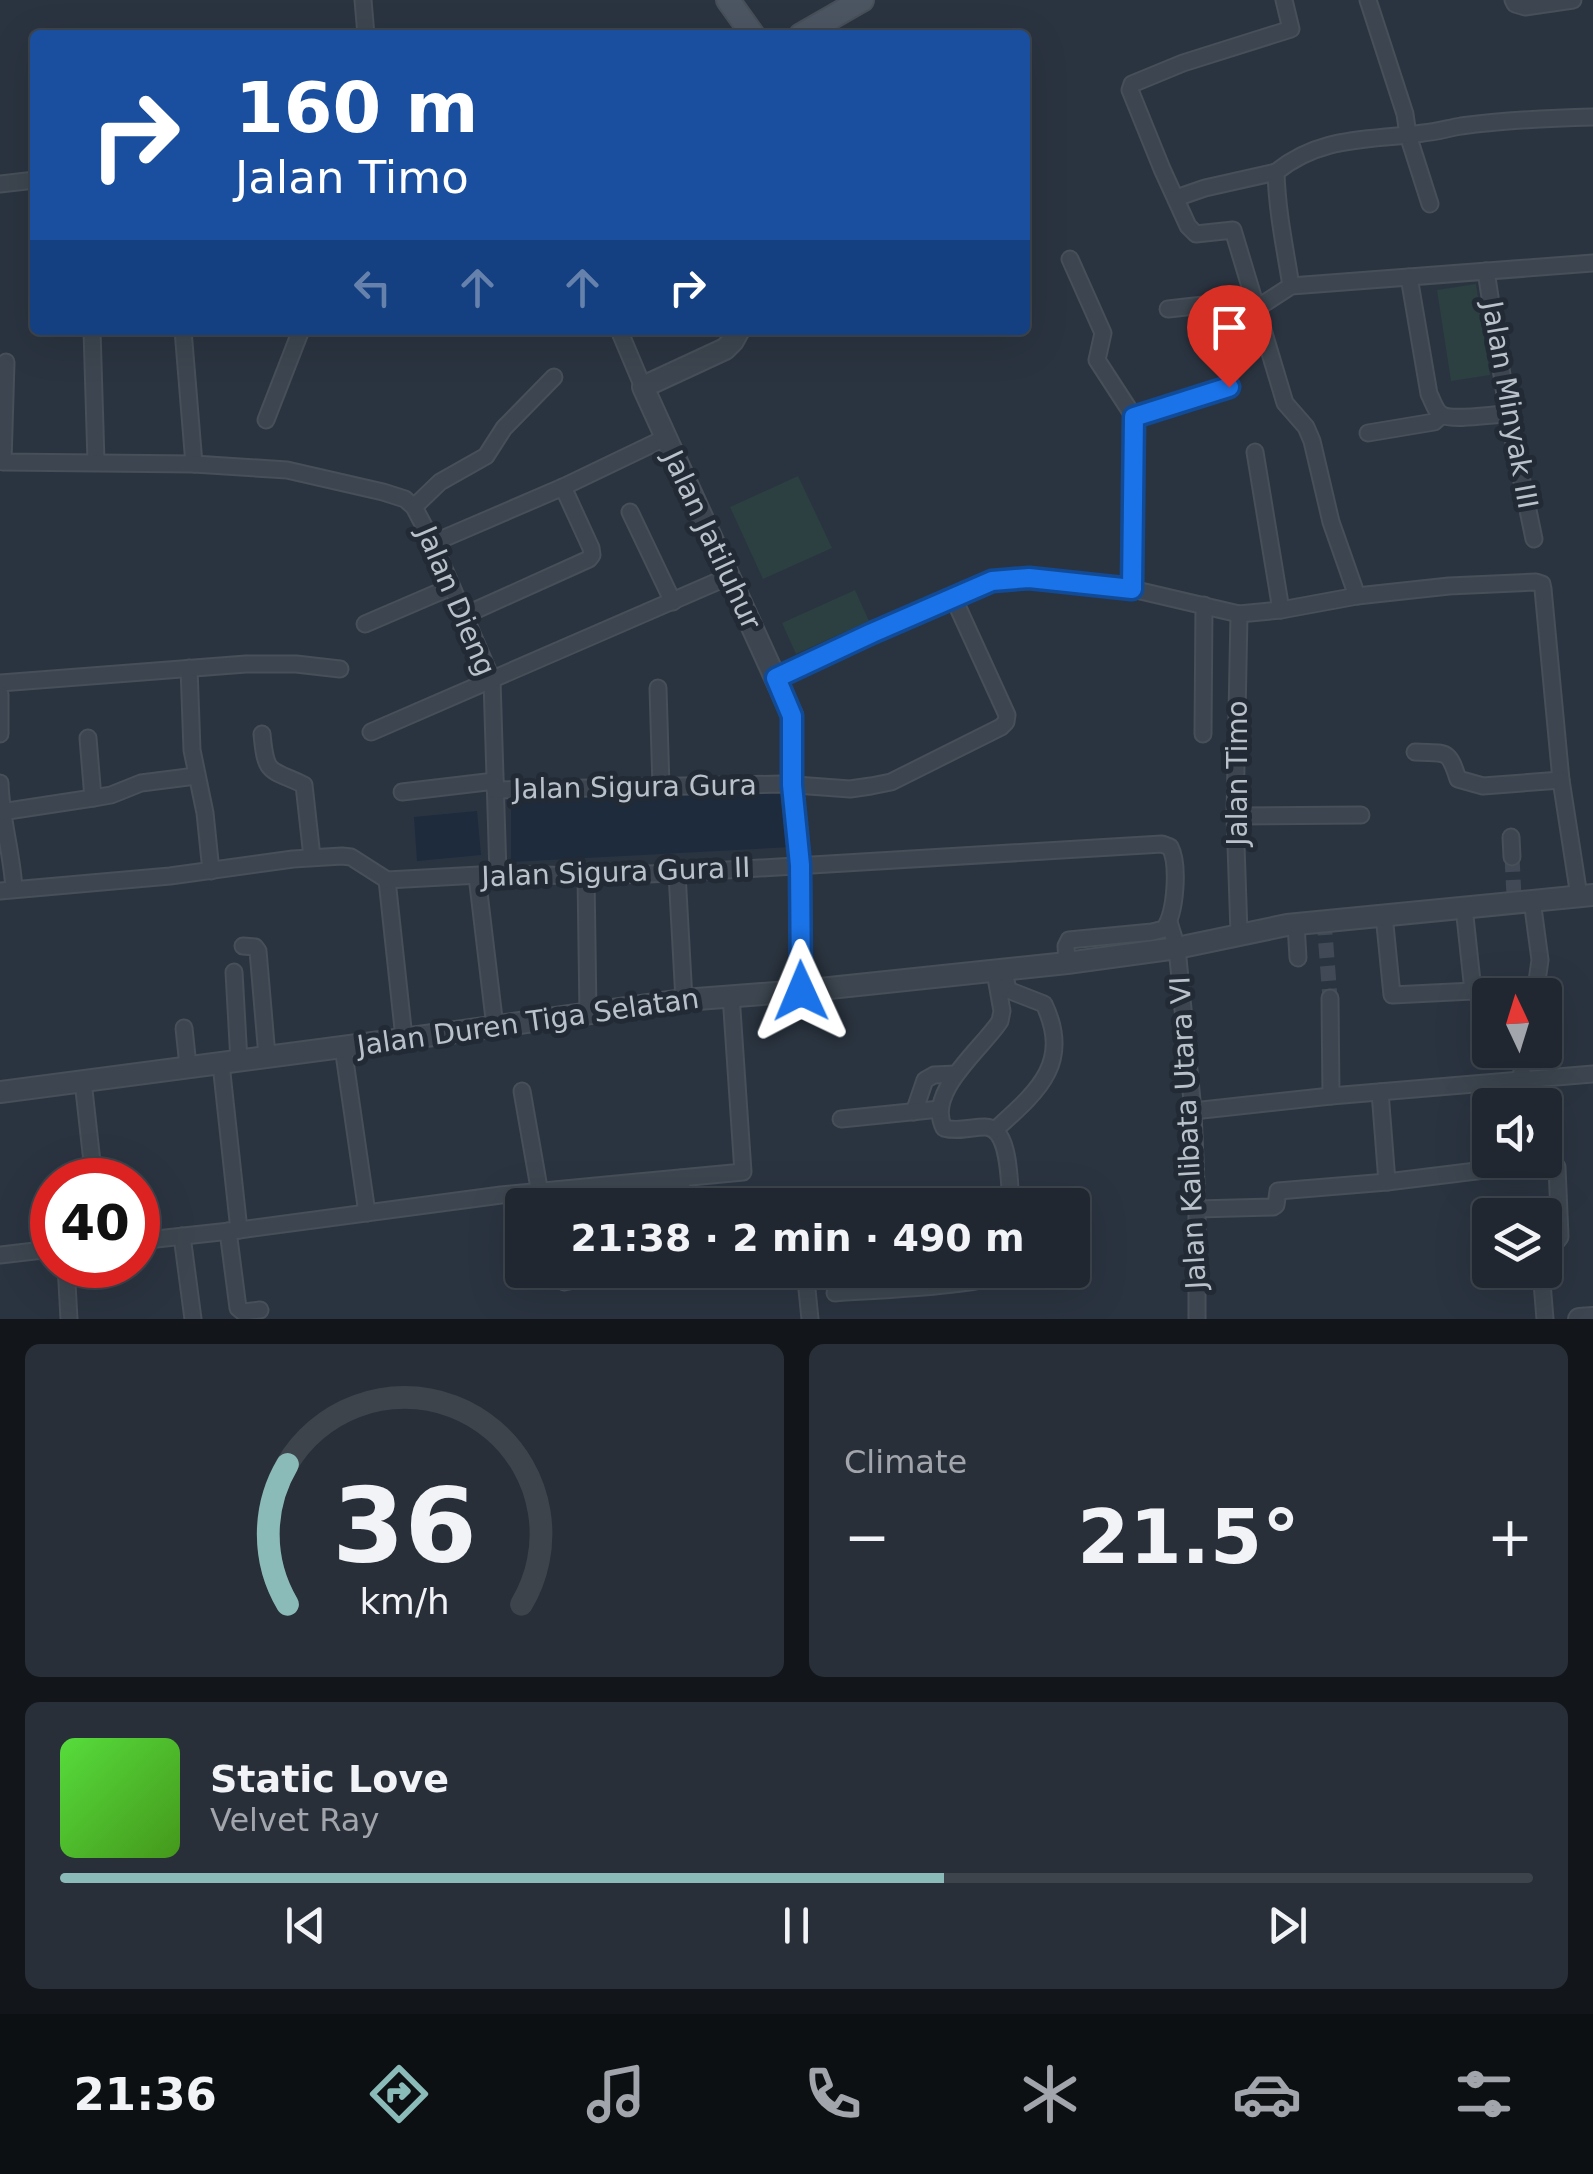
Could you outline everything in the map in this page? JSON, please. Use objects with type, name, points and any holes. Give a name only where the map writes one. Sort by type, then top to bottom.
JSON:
[{"type":"main road","points":[[728,0],[749,30]]},
{"type":"main road","points":[[813,30],[862,0]]},
{"type":"street","points":[[363,0],[366,30]]},
{"type":"street","points":[[1284,0],[1291,29],[1183,64],[1132,84],[1130,90],[1188,226],[1196,234],[1233,230],[1284,403],[1306,427],[1312,441],[1331,522],[1356,596]]},
{"type":"street","points":[[1368,0],[1430,204]]},
{"type":"street","points":[[1514,0],[1525,7],[1573,0]]},
{"type":"street","points":[[1176,198],[1276,172],[1314,149],[1364,138],[1504,121],[1593,117]]},
{"type":"street","points":[[1276,172],[1291,286]]},
{"type":"street","points":[[0,184],[30,181]]},
{"type":"street","points":[[1070,259],[1102,333],[1097,360],[1134,417],[1132,589]]},
{"type":"street","points":[[1168,309],[1239,300],[1254,302],[1291,286],[1593,263]]},
{"type":"street","name":"Jalan Minyak III","points":[[1486,271],[1508,414],[1534,539]]},
{"type":"street","points":[[1409,277],[1430,394],[1442,415],[1508,414]]},
{"type":"street","points":[[92,335],[96,462]]},
{"type":"street","points":[[183,335],[194,464]]},
{"type":"street","points":[[266,420],[299,335]]},
{"type":"street","name":"Jalan Jatiluhur","points":[[622,335],[792,716],[792,785],[800,865],[801,991]]},
{"type":"street","points":[[644,388],[725,349],[737,335]]},
{"type":"street","name":"Jalan Dieng","points":[[6,362],[3,462],[194,464],[287,470],[384,492],[414,506],[492,680],[498,874]]},
{"type":"street","points":[[414,506],[440,482],[486,456],[504,428],[554,378]]},
{"type":"street","points":[[1134,417],[1229,387]]},
{"type":"street","points":[[1368,433],[1434,422],[1442,415]]},
{"type":"street","points":[[432,543],[665,438]]},
{"type":"street","points":[[1255,452],[1281,610]]},
{"type":"street","points":[[465,615],[589,559],[591,548],[563,487]]},
{"type":"street","points":[[630,512],[673,602]]},
{"type":"street","points":[[370,732],[730,576]]},
{"type":"street","points":[[776,678],[980,585],[1007,579],[1132,589],[1239,614],[1356,596],[1536,582],[1542,584],[1561,780],[1586,896]]},
{"type":"street","points":[[364,624],[451,588]]},
{"type":"street","name":"Jalan Sigura Gura","points":[[402,792],[495,786],[792,785],[850,789],[891,782],[1001,728],[1006,722],[1007,715],[954,599]]},
{"type":"street","points":[[1203,734],[1204,605]]},
{"type":"street","name":"Jalan Timo","points":[[1239,614],[1235,816],[1239,933]]},
{"type":"street","points":[[0,683],[189,668],[296,664],[340,669]]},
{"type":"street","points":[[189,668],[192,750],[206,814],[212,871]]},
{"type":"street","points":[[658,688],[661,787]]},
{"type":"street","points":[[0,694],[0,734]]},
{"type":"street","points":[[262,734],[264,760],[269,768],[304,785],[312,857]]},
{"type":"street","points":[[88,738],[94,798]]},
{"type":"street","points":[[1416,752],[1446,754],[1451,757],[1458,779],[1483,786],[1561,780]]},
{"type":"street","points":[[1,812],[94,798],[141,784],[196,776]]},
{"type":"street","points":[[0,783],[1,812],[12,858],[7,890],[212,871],[312,857],[351,857],[387,880],[404,1038]]},
{"type":"street","points":[[1235,816],[1362,815]]},
{"type":"street","points":[[1511,837],[1512,857]]},
{"type":"street","name":"Jalan Sigura Gura II","points":[[387,880],[498,874],[677,873],[1166,844],[1176,860],[1169,922],[1177,948]]},
{"type":"street","points":[[677,873],[684,1000]]},
{"type":"street","points":[[477,876],[496,1027]]},
{"type":"street","points":[[586,876],[588,1014]]},
{"type":"street","name":"Jalan Duren Tiga Selatan","points":[[0,1092],[684,1000],[801,991],[1000,984],[1067,963],[1177,948],[1296,924],[1520,899],[1586,896]]},
{"type":"street","points":[[1520,899],[1540,960],[1537,978]]},
{"type":"street","points":[[1464,908],[1472,978]]},
{"type":"street","points":[[1384,915],[1392,994],[1472,991]]},
{"type":"street","points":[[1067,963],[1069,940],[1159,932],[1169,922]]},
{"type":"street","points":[[1296,924],[1298,958]]},
{"type":"street","points":[[243,946],[256,947],[258,951],[267,1056]]},
{"type":"street","name":"Jalan Kalibata Utara VI","points":[[1177,948],[1193,1111],[1198,1319]]},
{"type":"street","points":[[234,972],[230,1062],[238,1308],[243,1312],[260,1310]]},
{"type":"street","points":[[996,1129],[1036,1092],[1054,1054],[1055,1034],[1044,1004],[1000,984]]},
{"type":"street","points":[[1000,984],[1016,993]]},
{"type":"street","points":[[1000,984],[1000,1021],[956,1074],[940,1109],[940,1120],[944,1128],[952,1130],[996,1129],[1006,1156],[1009,1188]]},
{"type":"street","points":[[615,1188],[743,1172],[731,995]]},
{"type":"street","points":[[1330,998],[1331,1096]]},
{"type":"street","points":[[184,1028],[188,1066]]},
{"type":"street","points":[[343,1047],[367,1213]]},
{"type":"street","points":[[1520,1080],[1522,1068]]},
{"type":"street","points":[[914,1112],[925,1080],[934,1075],[956,1074]]},
{"type":"street","points":[[1193,1111],[1593,1074]]},
{"type":"street","points":[[83,1081],[92,1158]]},
{"type":"street","points":[[522,1091],[540,1188]]},
{"type":"street","points":[[1380,1092],[1387,1182]]},
{"type":"street","points":[[841,1119],[940,1109]]},
{"type":"street","points":[[1197,1209],[1273,1207],[1278,1192],[1556,1164],[1558,1198]]},
{"type":"street","points":[[681,1178],[682,1188]]},
{"type":"street","points":[[160,1238],[505,1195]]},
{"type":"street","points":[[182,1236],[194,1319]]},
{"type":"street","points":[[0,1255],[30,1252]]},
{"type":"street","points":[[67,1288],[68,1319]]},
{"type":"street","points":[[807,1288],[810,1319]]},
{"type":"street","points":[[835,1292],[887,1288]]},
{"type":"street","points":[[1542,1288],[1545,1319]]},
{"type":"street","points":[[1579,1319],[1593,1318]]},
{"type":"shaded area","points":[[1476,284],[1490,375],[1451,381],[1437,290]]},
{"type":"shaded area","points":[[798,476],[832,548],[763,579],[730,507]]},
{"type":"shaded area","points":[[855,590],[869,621],[796,654],[782,623]]},
{"type":"water","points":[[785,788],[791,847],[511,862],[511,798]]},
{"type":"water","points":[[477,811],[481,855],[417,861],[414,817]]},
{"type":"tunnel","points":[[1512,857],[1514,896]]},
{"type":"tunnel","points":[[1324,920],[1330,998]]},
{"type":"route","points":[[801,991],[800,865],[792,785],[792,716],[776,678],[992,581],[1029,578],[1132,589],[1134,417],[1229,387]]}]
